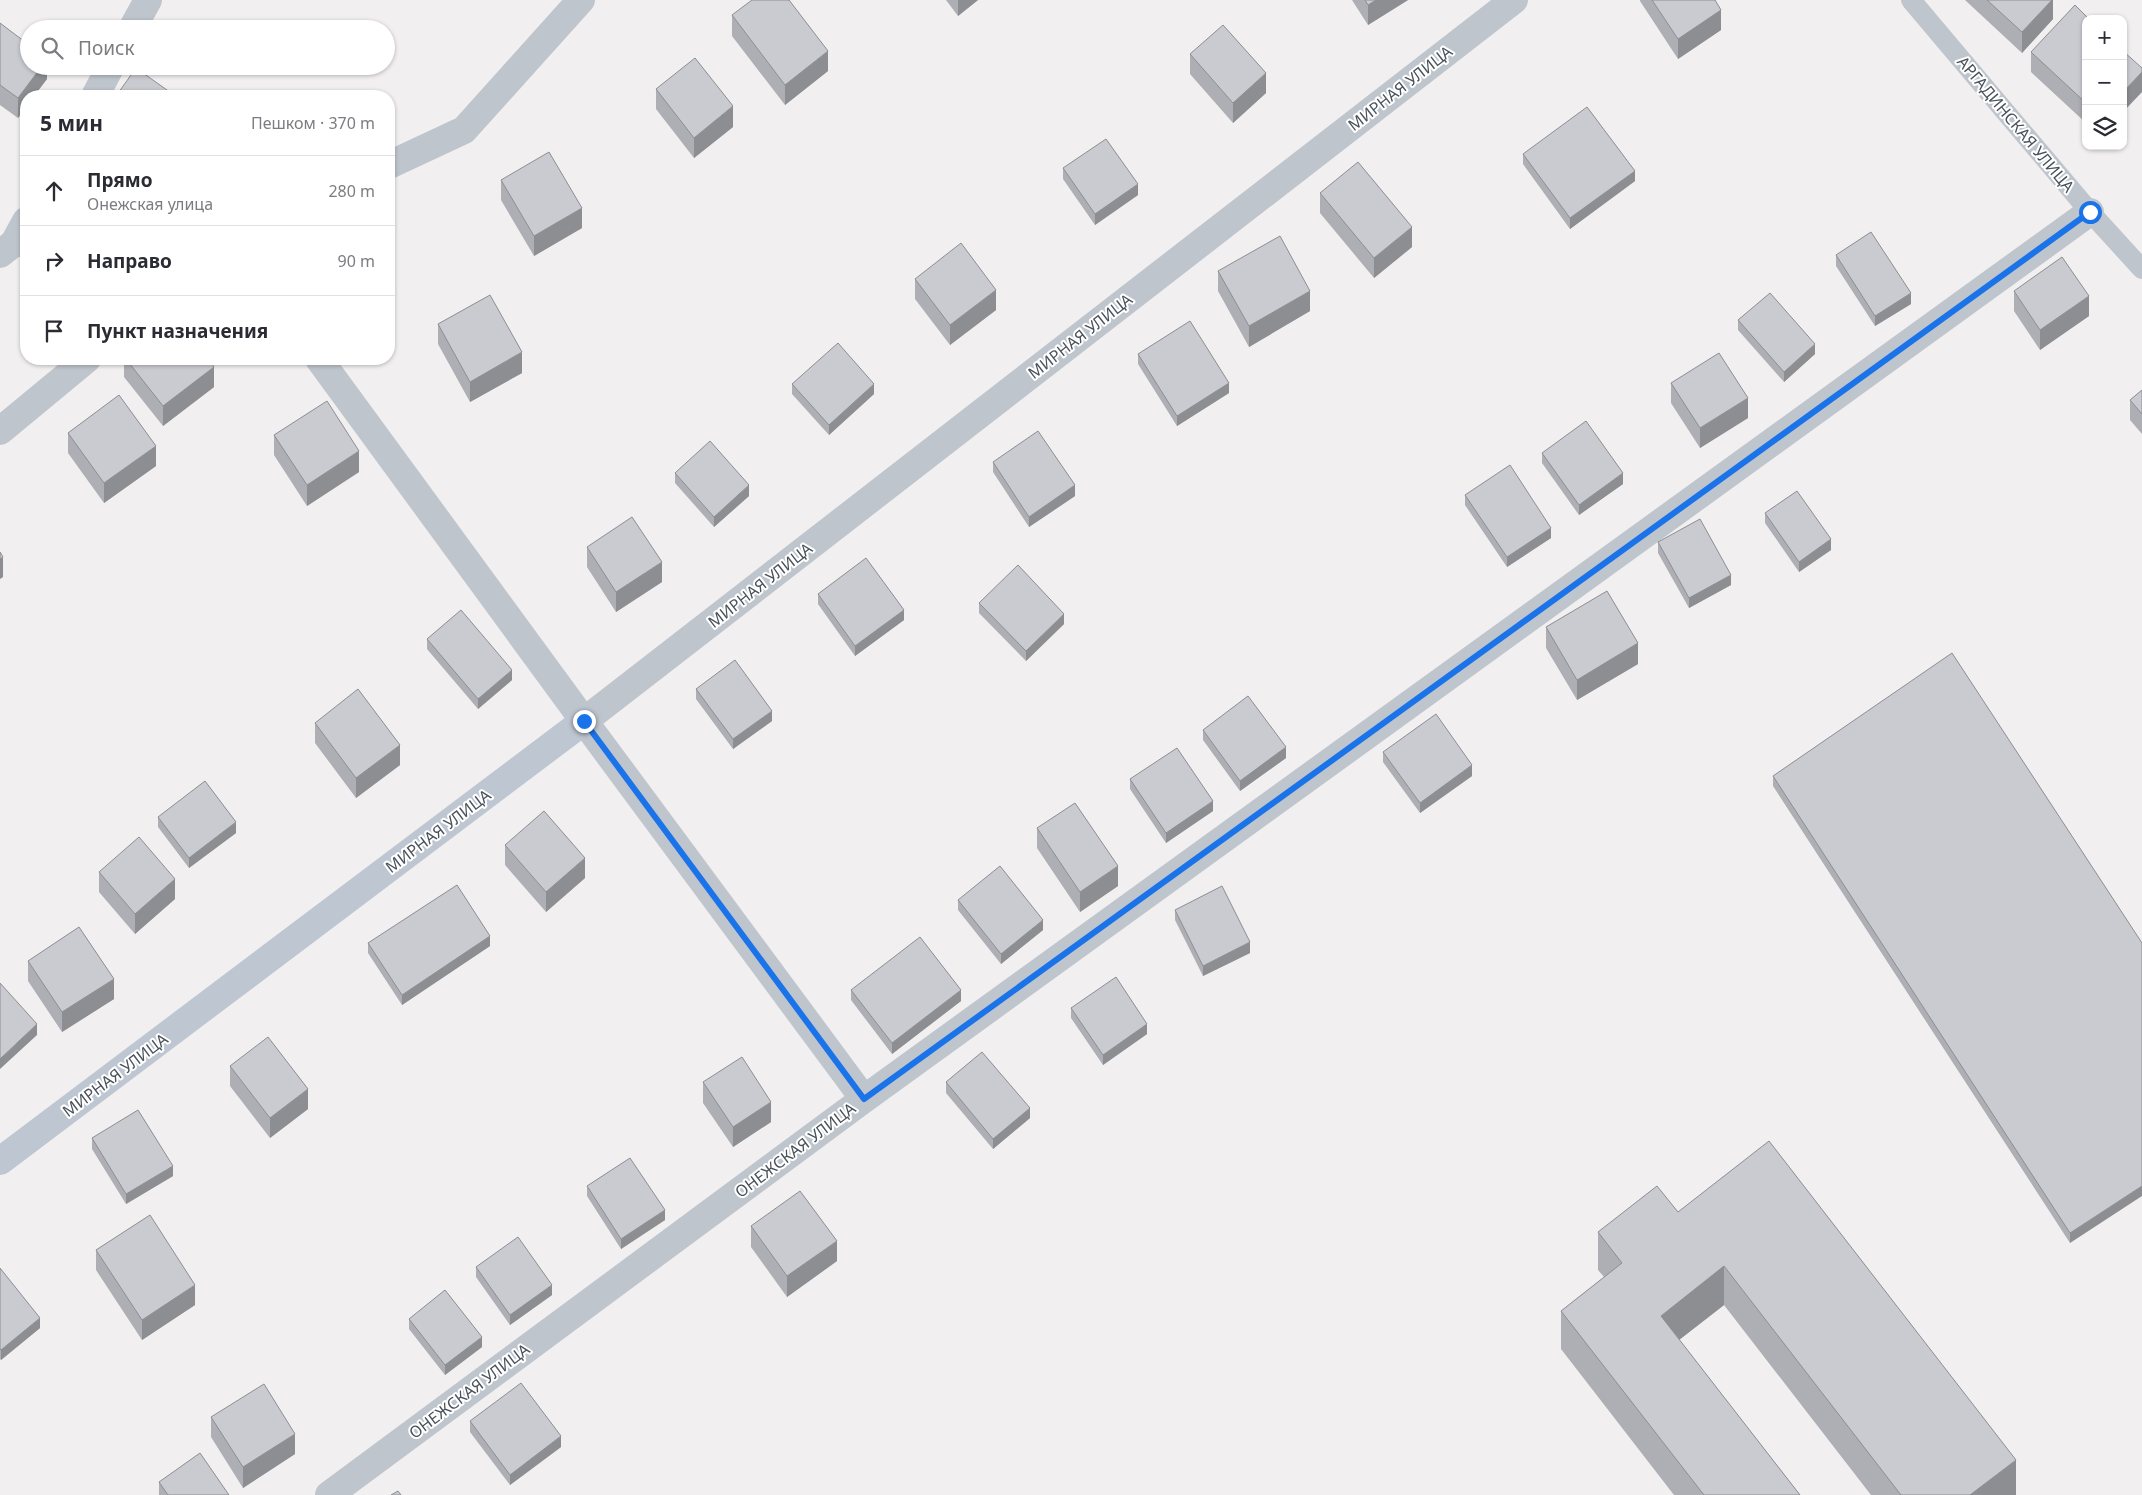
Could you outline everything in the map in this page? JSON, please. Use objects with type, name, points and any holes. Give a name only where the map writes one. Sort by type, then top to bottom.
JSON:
[{"type":"main road","name":"МИРНАЯ УЛИЦА","points":[[0,1161],[584,721]]},
{"type":"street","points":[[137,20],[148,0]]},
{"type":"street","points":[[395,162],[464,130],[581,0]]},
{"type":"street","name":"МИРНАЯ УЛИЦА","points":[[584,721],[1514,0]]},
{"type":"street","points":[[98,90],[106,75]]},
{"type":"street","name":"ОНЕЖСКАЯ УЛИЦА","points":[[329,1495],[864,1099],[2090,212]]},
{"type":"street","points":[[0,431],[80,365]]},
{"type":"street","points":[[323,365],[864,1099]]},
{"type":"lane","name":"АРГАДИНСКАЯ УЛИЦА","points":[[1911,0],[2090,212],[2142,269]]},
{"type":"building","points":[[752,0],[789,0],[828,51],[785,85],[732,15]]},
{"type":"building","points":[[1365,0],[1376,0],[1368,5]]},
{"type":"building","points":[[1652,0],[1715,0],[1721,10],[1678,39]]},
{"type":"building","points":[[1987,0],[2052,0],[2022,32]]},
{"type":"building","points":[[2075,5],[2085,15],[2082,15],[2082,99],[2031,52]]},
{"type":"building","points":[[0,23],[20,38],[20,75],[35,75],[24,90],[20,90],[18,98],[0,85]]},
{"type":"building","points":[[1223,25],[1266,73],[1233,103],[1190,54]]},
{"type":"building","points":[[2127,55],[2142,68],[2142,72],[2127,88]]},
{"type":"building","points":[[695,58],[733,106],[694,138],[656,89]]},
{"type":"building","points":[[131,75],[146,75],[167,90],[120,90]]},
{"type":"building","points":[[1587,107],[1635,171],[1570,218],[1523,154]]},
{"type":"building","points":[[1106,139],[1138,184],[1095,214],[1063,168]]},
{"type":"building","points":[[549,152],[582,208],[534,236],[501,180]]},
{"type":"building","points":[[1358,162],[1412,227],[1374,258],[1320,193]]},
{"type":"building","points":[[1871,232],[1911,293],[1875,316],[1836,255]]},
{"type":"building","points":[[1280,236],[1310,291],[1249,326],[1218,271]]},
{"type":"building","points":[[961,243],[996,290],[950,325],[915,279]]},
{"type":"building","points":[[2062,257],[2089,296],[2040,330],[2014,291]]},
{"type":"building","points":[[1770,293],[1815,344],[1784,372],[1738,320]]},
{"type":"building","points":[[490,295],[522,352],[470,382],[438,324]]},
{"type":"building","points":[[1190,321],[1229,383],[1177,416],[1138,354]]},
{"type":"building","points":[[838,343],[874,384],[829,425],[792,384]]},
{"type":"building","points":[[1719,353],[1748,398],[1700,428],[1671,383]]},
{"type":"building","points":[[131,365],[212,365],[214,367],[163,406]]},
{"type":"building","points":[[2142,390],[2142,414],[2130,400]]},
{"type":"building","points":[[119,395],[156,446],[104,483],[68,433]]},
{"type":"building","points":[[327,401],[359,451],[307,485],[274,435]]},
{"type":"building","points":[[1586,421],[1623,473],[1579,505],[1542,453]]},
{"type":"building","points":[[1038,431],[1075,485],[1029,517],[993,462]]},
{"type":"building","points":[[710,441],[749,485],[714,517],[675,473]]},
{"type":"building","points":[[1510,465],[1551,528],[1507,557],[1465,495]]},
{"type":"building","points":[[1797,491],[1831,539],[1799,562],[1765,513]]},
{"type":"building","points":[[632,517],[662,562],[616,592],[587,547]]},
{"type":"building","points":[[1700,519],[1731,575],[1689,598],[1658,542]]},
{"type":"building","points":[[866,558],[904,610],[855,646],[818,594]]},
{"type":"building","points":[[1018,565],[1064,614],[1026,651],[979,603]]},
{"type":"building","points":[[1607,591],[1638,643],[1577,680],[1546,627]]},
{"type":"building","points":[[461,610],[512,670],[478,699],[427,639]]},
{"type":"building","points":[[1952,653],[2142,943],[2142,1186],[2070,1233],[1773,776]]},
{"type":"building","points":[[735,660],[772,711],[733,739],[696,689]]},
{"type":"building","points":[[358,689],[400,745],[356,778],[315,723]]},
{"type":"building","points":[[1248,696],[1286,747],[1240,781],[1203,730]]},
{"type":"building","points":[[1436,714],[1472,765],[1420,803],[1383,752]]},
{"type":"building","points":[[1177,748],[1213,801],[1166,833],[1130,779]]},
{"type":"building","points":[[205,781],[236,822],[189,858],[158,817]]},
{"type":"building","points":[[1075,803],[1118,866],[1080,892],[1037,828]]},
{"type":"building","points":[[544,811],[585,858],[546,892],[505,845]]},
{"type":"building","points":[[139,837],[175,879],[135,914],[99,872]]},
{"type":"building","points":[[1000,866],[1043,920],[1001,954],[958,900]]},
{"type":"building","points":[[457,885],[490,936],[402,995],[368,943]]},
{"type":"building","points":[[1222,886],[1250,942],[1203,966],[1175,910]]},
{"type":"building","points":[[79,927],[114,979],[62,1012],[28,961]]},
{"type":"building","points":[[920,937],[961,990],[892,1043],[851,990]]},
{"type":"building","points":[[1116,977],[1147,1024],[1103,1055],[1071,1008]]},
{"type":"building","points":[[0,983],[37,1024],[0,1059]]},
{"type":"building","points":[[268,1037],[308,1089],[270,1118],[230,1066]]},
{"type":"building","points":[[982,1052],[1030,1108],[993,1139],[946,1082]]},
{"type":"building","points":[[742,1057],[771,1102],[733,1127],[703,1082]]},
{"type":"building","points":[[138,1110],[173,1166],[126,1194],[92,1138]]},
{"type":"building","points":[[1769,1141],[2016,1460],[1970,1495],[1901,1495],[1724,1266],[1661,1316],[1800,1495],[1704,1495],[1561,1311],[1622,1263],[1598,1232],[1657,1186],[1678,1212]]},
{"type":"building","points":[[630,1158],[665,1210],[621,1239],[587,1186]]},
{"type":"building","points":[[800,1191],[837,1241],[787,1276],[751,1226]]},
{"type":"building","points":[[150,1215],[195,1285],[142,1320],[96,1250]]},
{"type":"building","points":[[518,1237],[552,1285],[510,1315],[476,1267]]},
{"type":"building","points":[[0,1268],[40,1318],[1,1350],[0,1349]]},
{"type":"building","points":[[445,1290],[482,1337],[445,1365],[409,1319]]},
{"type":"building","points":[[521,1383],[561,1436],[510,1475],[470,1421]]},
{"type":"building","points":[[264,1384],[295,1434],[243,1467],[211,1417]]},
{"type":"building","points":[[200,1453],[229,1495],[168,1495],[159,1482]]},
{"type":"building","points":[[398,1491],[401,1495],[391,1495]]},
{"type":"route","points":[[584,721],[864,1099],[2090,212]]}]
